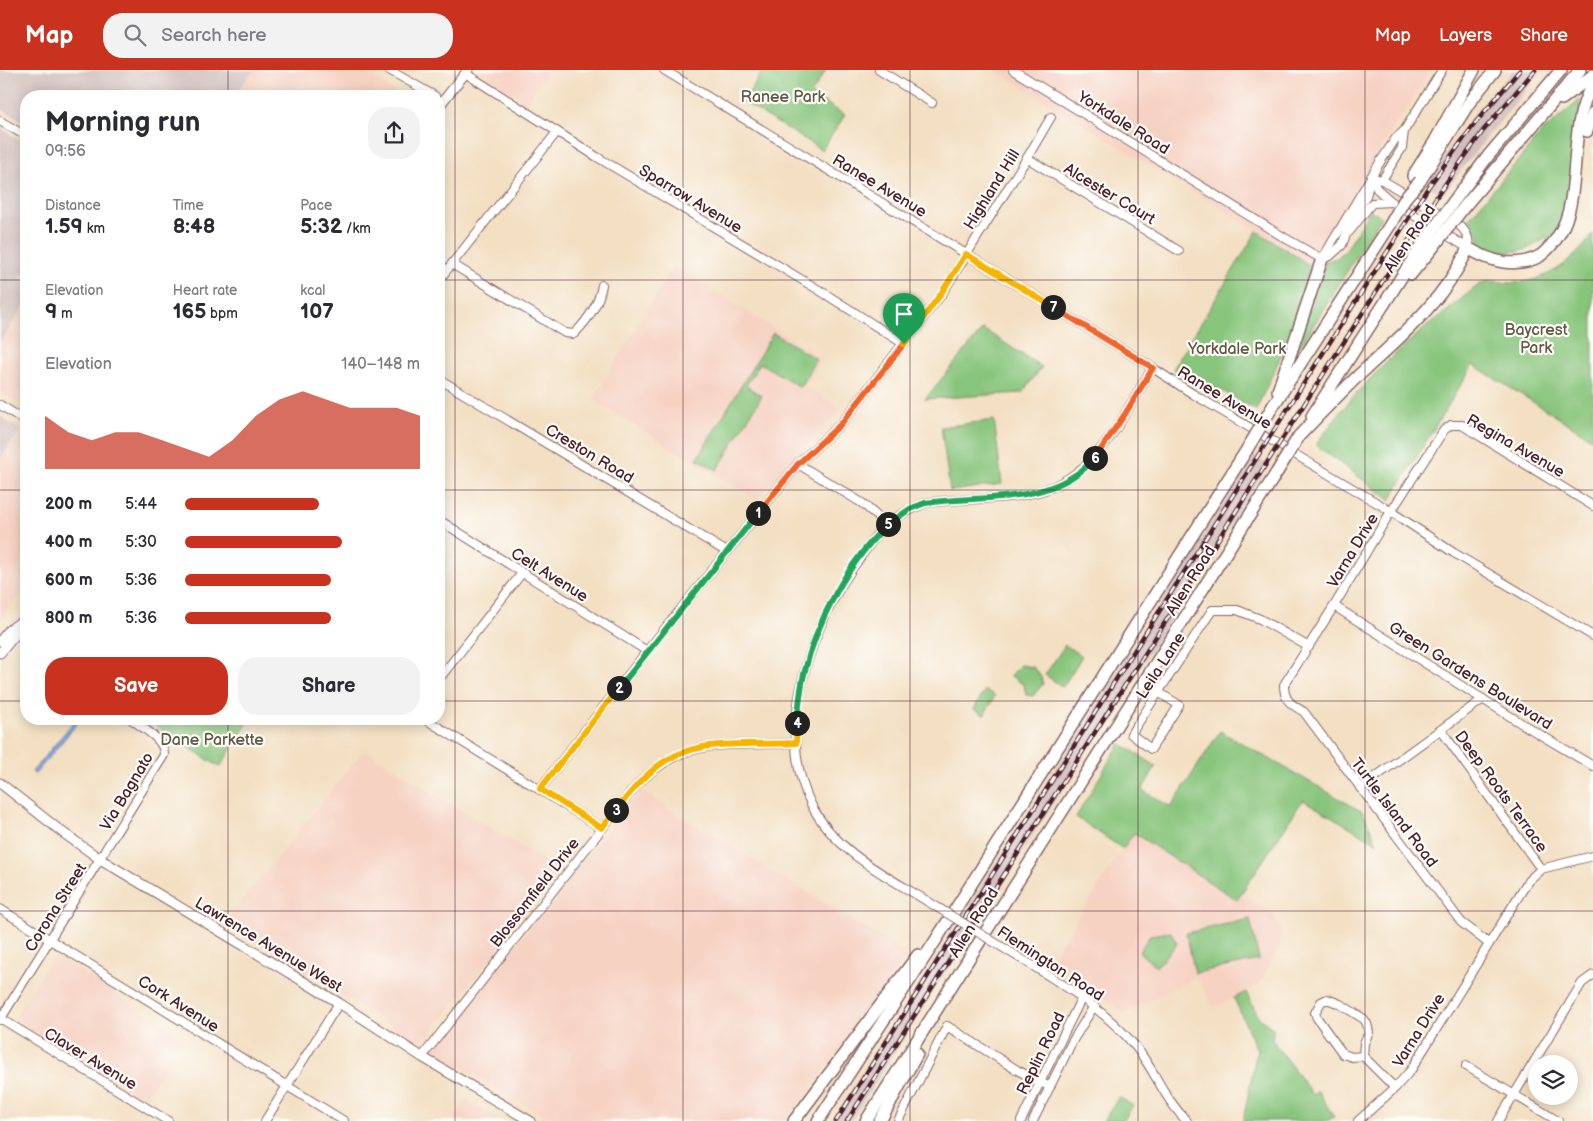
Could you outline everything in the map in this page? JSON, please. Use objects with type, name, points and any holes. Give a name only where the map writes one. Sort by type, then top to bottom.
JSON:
[{"type":"highway","points":[[1416,179],[1474,70]]},
{"type":"highway","name":"Allen Road","points":[[818,1121],[934,943],[1273,406],[1390,225],[1416,179],[1494,70]]},
{"type":"highway","name":"Allen Road","points":[[866,1121],[1373,320],[1427,248],[1454,201],[1489,155],[1561,70]]},
{"type":"highway","points":[[1427,248],[1580,70]]},
{"type":"highway","points":[[1530,130],[1571,91],[1592,78]]},
{"type":"highway","points":[[1585,178],[1583,115],[1592,78]]},
{"type":"highway","points":[[1584,160],[1588,126],[1593,113]]},
{"type":"highway","points":[[1299,436],[1422,314],[1444,288],[1468,248],[1490,260],[1501,263],[1530,261],[1555,247],[1569,233],[1579,218]]},
{"type":"highway","points":[[1273,406],[1322,258]]},
{"type":"highway","points":[[794,1121],[924,947],[934,943]]},
{"type":"highway","points":[[880,1121],[967,962]]},
{"type":"main road","points":[[445,94],[466,72]]},
{"type":"main road","points":[[0,641],[20,621]]},
{"type":"main road","points":[[0,653],[16,634],[20,626]]},
{"type":"main road","name":"Lawrence Avenue West","points":[[0,783],[100,859],[338,1003],[422,1057],[530,1121]]},
{"type":"street","points":[[389,70],[422,90]]},
{"type":"street","name":"Ranee Avenue","points":[[664,70],[1593,636]]},
{"type":"street","points":[[879,70],[932,103]]},
{"type":"street","name":"Yorkdale Road","points":[[1013,70],[1285,238],[1322,258]]},
{"type":"street","points":[[1322,258],[1371,177],[1396,138],[1404,131],[1442,70]]},
{"type":"street","name":"Sparrow Avenue","points":[[466,72],[557,132],[758,255],[819,290],[904,344]]},
{"type":"street","name":"Highland Hill","points":[[540,789],[647,651],[798,464],[841,424],[904,344],[940,295],[1051,117]]},
{"type":"street","points":[[0,121],[20,133]]},
{"type":"street","points":[[1382,180],[1402,148],[1404,131]]},
{"type":"street","points":[[445,273],[557,132]]},
{"type":"street","name":"Alcester Court","points":[[1027,158],[1179,251]]},
{"type":"street","points":[[1371,177],[1382,180],[1459,225],[1466,233],[1469,241],[1468,248],[1392,202],[1377,189],[1371,177]]},
{"type":"street","points":[[1346,236],[1351,221],[1366,196],[1371,177]]},
{"type":"street","points":[[1322,258],[1337,252],[1346,236],[1372,203],[1392,202]]},
{"type":"street","points":[[452,264],[565,333],[574,334],[584,324],[600,297],[602,285]]},
{"type":"street","name":"Flemington Road","points":[[1153,368],[1102,448],[1090,462],[1060,484],[1027,495],[925,503],[910,509],[886,524],[844,581],[818,630],[804,675],[799,702],[796,743],[799,768],[806,793],[817,815],[832,834],[860,859],[1094,1006],[1113,1022],[1136,1047],[1174,1109],[1187,1121]]},
{"type":"street","name":"Creston Road","points":[[445,383],[727,552]]},
{"type":"street","points":[[0,405],[20,417]]},
{"type":"street","name":"Varna Drive","points":[[1284,694],[1284,685],[1444,430],[1451,424]]},
{"type":"street","name":"Regina Avenue","points":[[1451,424],[1462,426],[1593,506]]},
{"type":"street","points":[[798,464],[862,503],[886,524]]},
{"type":"street","name":"Celt Avenue","points":[[445,524],[647,651]]},
{"type":"street","points":[[445,670],[522,573]]},
{"type":"street","name":"Green Gardens Boulevard","points":[[1334,606],[1593,766]]},
{"type":"street","name":"Leila Lane","points":[[1158,692],[1179,705],[1151,749],[1130,734],[1212,610],[1237,610],[1260,618],[1309,647]]},
{"type":"street","name":"Turtle Island Road","points":[[1284,694],[1291,704],[1304,712],[1461,922],[1488,943]]},
{"type":"street","points":[[1360,788],[1483,699]]},
{"type":"street","name":"Via Bagnato","points":[[100,859],[164,755],[164,749],[160,742],[139,725]]},
{"type":"street","points":[[434,725],[602,828]]},
{"type":"street","name":"Deep Roots Terrace","points":[[1441,730],[1541,869]]},
{"type":"street","name":"Blossomfield Drive","points":[[422,1057],[602,828],[647,775],[659,765],[689,750],[715,745],[796,743]]},
{"type":"street","points":[[1541,869],[1593,856]]},
{"type":"street","name":"Corona Street","points":[[0,1019],[100,859]]},
{"type":"street","name":"Varna Drive","points":[[1358,1121],[1395,1088],[1411,1070],[1528,881],[1541,869]]},
{"type":"street","name":"Cork Avenue","points":[[0,909],[344,1121]]},
{"type":"street","points":[[1498,1121],[1582,983],[1593,975]]},
{"type":"street","name":"Replin Road","points":[[1021,1121],[1082,997]]},
{"type":"street","points":[[1363,1056],[1352,1057],[1343,1054],[1315,1014],[1321,1002],[1327,999],[1340,1004],[1364,1019],[1368,1032],[1364,1043],[1363,1056],[1395,1088]]},
{"type":"street","points":[[265,1121],[338,1003]]},
{"type":"street","name":"Replin Road","points":[[1033,1121],[1072,1042],[1094,1006]]},
{"type":"street","name":"Claver Avenue","points":[[0,1019],[168,1121]]},
{"type":"street","points":[[898,1121],[947,1026],[1017,1070],[1050,1087]]},
{"type":"street","points":[[1466,1066],[1558,1121]]},
{"type":"shaded area","points":[[0,70],[254,70],[238,90],[20,90],[20,120],[0,108]]},
{"type":"shaded area","points":[[254,70],[360,70],[395,90],[238,90]]},
{"type":"shaded area","points":[[481,70],[548,70],[526,104],[479,73]]},
{"type":"shaded area","points":[[995,70],[1430,70],[1330,231],[1311,266]]},
{"type":"shaded area","points":[[1513,70],[1542,70],[1471,157],[1443,195],[1427,185],[1449,149],[1472,118]]},
{"type":"shaded area","points":[[0,128],[20,140],[20,312],[0,342]]},
{"type":"shaded area","points":[[673,266],[823,359],[805,386],[842,409],[792,460],[757,500],[593,400]]},
{"type":"shaded area","points":[[20,312],[20,404],[0,392],[0,342]]},
{"type":"shaded area","points":[[0,416],[20,430],[0,459]]},
{"type":"shaded area","points":[[20,430],[20,595],[0,620],[0,459]]},
{"type":"shaded area","points":[[1254,456],[1268,465],[1213,553],[851,1121],[832,1121]]},
{"type":"shaded area","points":[[364,750],[559,870],[422,1044],[224,923]]},
{"type":"shaded area","points":[[639,790],[909,955],[798,1106],[784,1121],[552,1121],[432,1050]]},
{"type":"shaded area","points":[[1134,832],[1237,899],[1241,895],[1272,913],[1280,927],[1281,943],[1260,984],[1214,1008],[1197,976],[1123,1014],[1111,1004],[1048,964]]},
{"type":"shaded area","points":[[54,955],[184,1037],[144,1100],[14,1018]]},
{"type":"shaded area","points":[[466,1099],[501,1121],[453,1121]]},
{"type":"green space","name":"Ranee Park","points":[[763,70],[826,70],[811,94],[845,115],[822,150],[743,102]]},
{"type":"green space","points":[[1580,100],[1575,161],[1557,233],[1525,250],[1499,253],[1477,245],[1478,233],[1466,222],[1543,131]]},
{"type":"green space","points":[[1370,210],[1381,217],[1298,350],[1296,349],[1326,261],[1337,258],[1347,248]]},
{"type":"green space","name":"Yorkdale Park","points":[[1257,231],[1311,266],[1291,334],[1256,410],[1223,391],[1173,369]]},
{"type":"green space","name":"Baycrest Park","points":[[1593,233],[1593,439],[1473,365],[1390,500],[1316,445],[1345,407],[1378,370],[1433,321],[1474,289],[1485,282],[1525,282],[1548,274],[1578,252]]},
{"type":"green space","points":[[983,329],[1042,367],[1022,393],[925,399]]},
{"type":"green space","points":[[773,333],[816,359],[800,387],[760,363],[746,386],[762,396],[717,470],[697,459]]},
{"type":"green space","points":[[994,420],[1002,484],[950,491],[941,427]]},
{"type":"green space","points":[[1065,645],[1082,656],[1063,687],[1045,675]]},
{"type":"green space","points":[[1020,665],[1033,667],[1041,677],[1043,684],[1033,696],[1026,695],[1024,685],[1011,676]]},
{"type":"green space","points":[[985,690],[995,696],[984,715],[974,709]]},
{"type":"green space","name":"Dane Parkette","points":[[156,725],[246,725],[220,767],[171,737]]},
{"type":"green space","points":[[1220,731],[1363,812],[1377,843],[1303,800],[1237,900],[1134,833],[1123,849],[1076,817],[1120,743],[1156,766],[1142,790],[1171,807]]},
{"type":"green space","points":[[1250,919],[1259,960],[1195,973],[1186,933]]},
{"type":"green space","points":[[1171,932],[1177,944],[1156,967],[1139,952],[1150,935]]},
{"type":"green space","points":[[1246,992],[1259,1018],[1274,1029],[1272,1039],[1275,1044],[1313,1095],[1318,1091],[1334,1117],[1326,1121],[1243,1121],[1257,1050],[1234,998]]},
{"type":"green space","points":[[1119,1097],[1133,1106],[1123,1121],[1103,1121]]},
{"type":"water","points":[[71,725],[76,725],[35,774],[32,772]]},
{"type":"railway","points":[[836,1121],[1429,186],[1476,122],[1520,70]]},
{"type":"railway","points":[[847,1121],[1439,193],[1483,131],[1535,70]]},
{"type":"route","points":[[966,254],[1153,368],[1102,448],[1090,462],[1060,484],[1027,495],[925,503],[910,509],[886,524],[852,568],[833,599],[818,630],[800,692],[796,743],[715,745],[689,750],[668,759],[638,784],[602,828],[540,789],[647,651],[798,464],[841,424],[904,344],[940,295],[966,254]]}]
